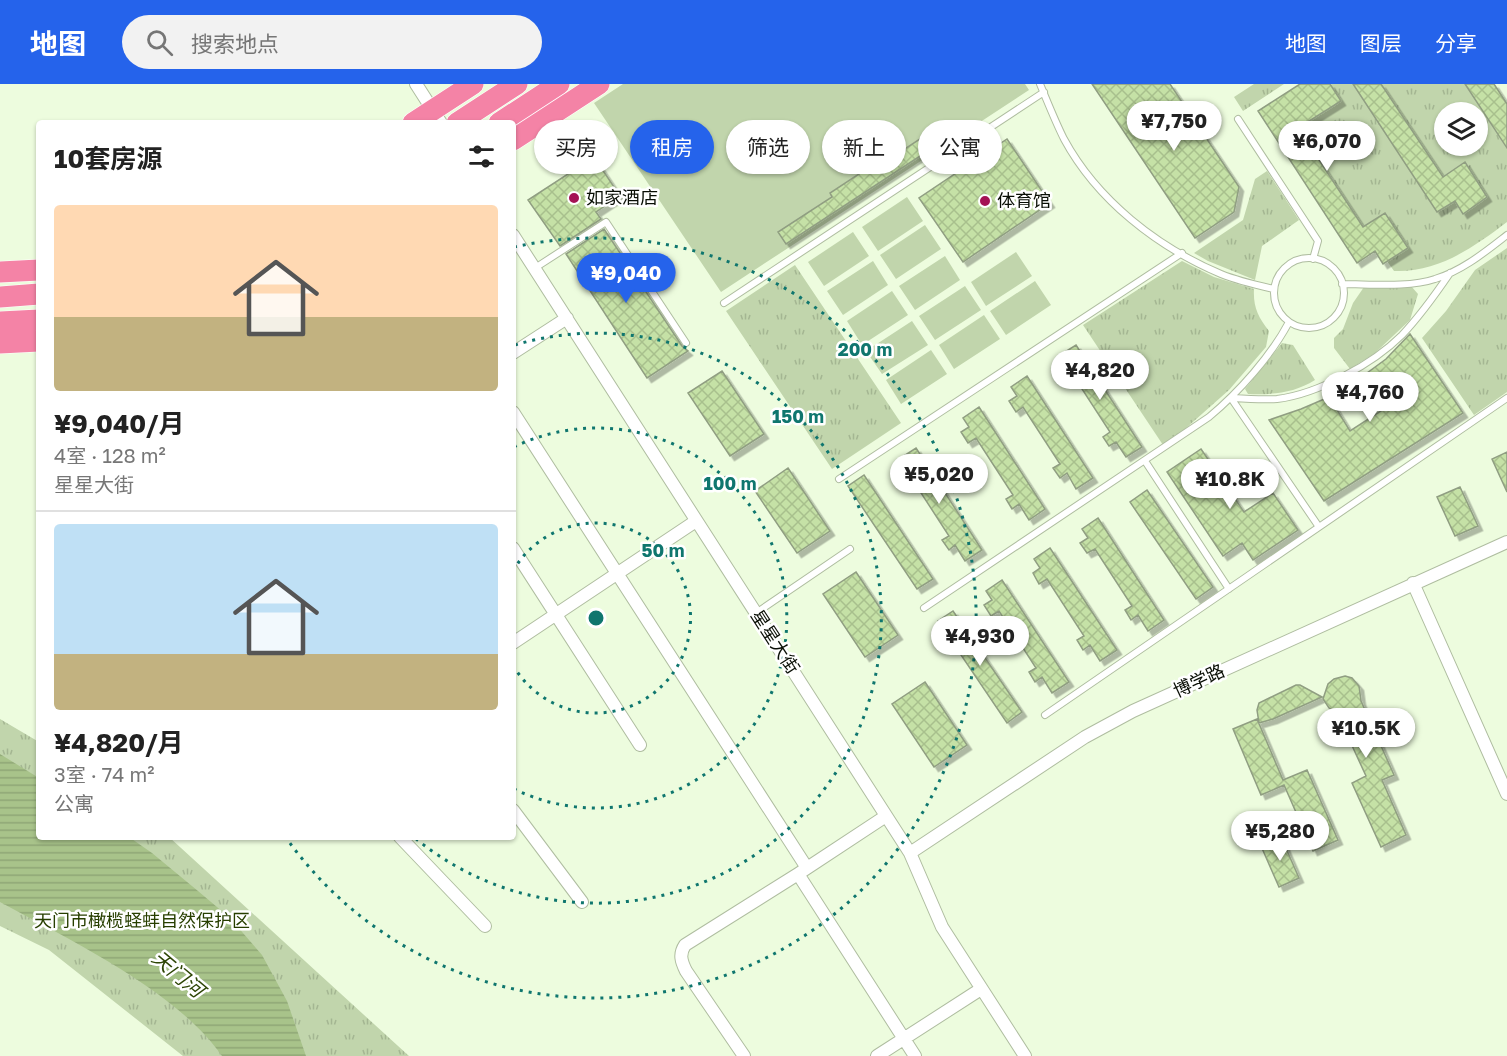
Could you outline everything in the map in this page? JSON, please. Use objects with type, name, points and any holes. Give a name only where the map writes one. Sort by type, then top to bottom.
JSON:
[{"type":"highway","points":[[437,117],[473,84]]},
{"type":"highway","points":[[462,120],[518,84]]},
{"type":"highway","points":[[504,120],[559,84]]},
{"type":"highway","points":[[516,138],[599,84]]},
{"type":"highway","points":[[0,272],[36,270]]},
{"type":"highway","points":[[0,297],[36,294]]},
{"type":"highway","points":[[0,322],[36,320]]},
{"type":"highway","points":[[0,343],[36,341]]},
{"type":"street","points":[[416,84],[437,117]]},
{"type":"street","name":"星星大街","points":[[516,240],[910,853],[942,927],[1025,1056]]},
{"type":"street","points":[[516,351],[567,318]]},
{"type":"street","points":[[516,417],[617,574],[915,1056]]},
{"type":"street","points":[[516,641],[696,521]]},
{"type":"street","name":"博学路","points":[[910,853],[1109,723],[1507,542]]},
{"type":"street","points":[[516,553],[640,745]]},
{"type":"street","points":[[1413,583],[1507,794]]},
{"type":"street","points":[[516,814],[582,902]]},
{"type":"street","points":[[744,1056],[686,971],[681,952],[685,945],[886,816]]},
{"type":"street","points":[[403,840],[485,926]]},
{"type":"street","points":[[877,1056],[981,989]]},
{"type":"lane","points":[[1040,84],[1067,144],[1102,191],[1146,231],[1182,254],[1222,274],[1274,289]]},
{"type":"lane","points":[[724,303],[1044,92]]},
{"type":"lane","points":[[1238,119],[1318,241],[1313,259]]},
{"type":"lane","points":[[535,268],[606,222],[686,343]]},
{"type":"lane","points":[[1342,284],[1414,283],[1433,280],[1466,265],[1507,236]]},
{"type":"lane","points":[[839,479],[1182,254]]},
{"type":"lane","points":[[1313,259],[1330,266],[1337,273],[1342,284],[1341,305],[1335,315],[1326,323],[1315,327],[1306,328],[1289,322],[1277,307],[1274,289],[1277,278],[1292,262],[1313,259]]},
{"type":"lane","points":[[1232,398],[1259,400],[1294,396],[1325,384],[1360,366],[1401,336],[1418,318],[1450,273]]},
{"type":"lane","points":[[924,608],[1194,428],[1232,398],[1280,338],[1289,322]]},
{"type":"lane","points":[[1232,398],[1319,527]]},
{"type":"lane","points":[[1045,715],[1507,398]]},
{"type":"lane","points":[[1145,461],[1229,589]]},
{"type":"lane","points":[[756,613],[850,549]]},
{"type":"green space","points":[[623,84],[1025,84],[1029,90],[983,120],[918,120],[918,163],[906,171],[906,120],[822,120],[822,174],[901,174],[721,292],[642,174],[714,174],[714,120],[630,120],[630,157],[618,139],[618,120],[605,120],[594,103]]},
{"type":"green space","points":[[1254,84],[1284,84],[1243,111],[1234,97]]},
{"type":"green space","points":[[1353,84],[1437,212],[1455,201],[1463,213],[1487,197],[1465,163],[1443,177],[1381,84],[1465,84],[1477,102],[1434,102],[1434,156],[1488,156],[1488,119],[1507,148],[1507,222],[1455,257],[1426,268],[1394,271],[1387,261],[1385,213],[1363,227],[1289,114],[1313,119],[1341,101],[1330,85]]},
{"type":"green space","points":[[1267,171],[1299,220],[1262,246],[1255,280],[1194,253],[1243,220],[1255,179]]},
{"type":"green space","points":[[907,197],[923,221],[878,251],[862,227]]},
{"type":"green space","points":[[925,225],[941,249],[896,279],[880,255]]},
{"type":"green space","points":[[853,232],[869,256],[824,286],[808,262]]},
{"type":"green space","points":[[1507,248],[1507,392],[1474,415],[1422,338],[1446,311],[1475,270]]},
{"type":"green space","points":[[1016,252],[1032,276],[986,306],[971,282]]},
{"type":"green space","points":[[945,256],[960,280],[915,310],[899,286]]},
{"type":"green space","points":[[873,261],[888,285],[843,315],[827,291]]},
{"type":"green space","points":[[1182,261],[1214,277],[1254,289],[1257,312],[1269,331],[1266,347],[1229,390],[1163,445],[1083,325]]},
{"type":"green space","points":[[795,265],[901,423],[832,469],[726,311]]},
{"type":"green space","points":[[1035,281],[1051,305],[1006,335],[990,311]]},
{"type":"green space","points":[[965,286],[981,310],[935,340],[919,316]]},
{"type":"green space","points":[[1411,286],[1418,294],[1410,320],[1375,353],[1350,369],[1334,348],[1334,338],[1343,329],[1353,303],[1364,287]]},
{"type":"green space","points":[[892,291],[908,315],[862,345],[847,321]]},
{"type":"green space","points":[[984,315],[1000,339],[954,369],[939,345]]},
{"type":"green space","points":[[912,321],[928,345],[882,374],[866,351]]},
{"type":"green space","points":[[1282,343],[1293,345],[1315,380],[1299,388],[1283,392],[1248,394],[1245,389]]},
{"type":"green space","points":[[931,350],[947,374],[901,404],[886,380]]},
{"type":"green space","name":"天门市橄榄蛏蚌自然保护区","points":[[0,719],[36,740],[36,840],[172,840],[409,1056],[183,1056],[49,950],[0,926]]},
{"type":"water","name":"天门市橄榄蛏蚌自然保护区","points":[[0,754],[36,776],[36,840],[133,840],[230,918],[262,955],[287,1001],[306,1056],[222,1056],[202,1032],[150,989],[89,950],[0,902]]},
{"type":"building","points":[[1092,84],[1170,84],[1239,187],[1234,212],[1195,238]]},
{"type":"building","points":[[1300,84],[1330,84],[1341,101],[1298,128],[1363,227],[1385,213],[1408,248],[1383,264],[1375,251],[1357,263],[1258,111]]},
{"type":"building","points":[[1353,84],[1381,84],[1443,177],[1465,162],[1487,197],[1463,214],[1455,201],[1437,212]]},
{"type":"building","points":[[1465,84],[1494,84],[1507,104],[1507,148],[1488,119],[1488,102],[1477,102]]},
{"type":"building","name":"体育馆","points":[[1007,139],[1050,203],[963,262],[919,198],[955,174],[1002,174],[1002,142]]},
{"type":"building","points":[[918,140],[918,157],[906,165],[906,148]]},
{"type":"building","name":"如家酒店","points":[[568,174],[605,174],[620,196],[596,212],[601,219],[560,246],[528,200]]},
{"type":"building","points":[[859,174],[893,174],[786,244],[778,232],[832,197],[830,193]]},
{"type":"building","points":[[604,229],[682,346],[688,351],[647,378],[566,254]]},
{"type":"building","points":[[1410,334],[1463,413],[1324,501],[1269,420],[1329,397],[1350,431],[1384,409],[1363,376],[1386,359]]},
{"type":"building","points":[[1076,345],[1142,447],[1126,457],[1116,442],[1109,446],[1103,437],[1110,432],[1073,375],[1065,380],[1058,370],[1066,365],[1060,355]]},
{"type":"building","points":[[722,371],[764,434],[730,456],[688,393]]},
{"type":"building","points":[[1027,376],[1093,478],[1076,489],[1067,473],[1060,478],[1053,468],[1060,464],[1023,407],[1016,412],[1009,401],[1017,396],[1011,387]]},
{"type":"building","points":[[979,407],[1045,509],[1029,520],[1019,504],[1012,509],[1006,499],[1013,495],[976,438],[968,443],[961,432],[969,427],[963,418]]},
{"type":"building","points":[[916,448],[982,550],[965,561],[955,545],[949,550],[942,540],[949,536],[912,479],[905,484],[898,473],[905,468],[899,459]]},
{"type":"building","points":[[1201,449],[1244,512],[1273,493],[1298,530],[1253,560],[1242,543],[1223,556],[1167,472]]},
{"type":"building","points":[[1507,452],[1507,492],[1492,459]]},
{"type":"building","points":[[788,468],[830,531],[797,553],[755,491]]},
{"type":"building","points":[[864,475],[933,579],[917,589],[848,486]]},
{"type":"building","points":[[1460,487],[1478,526],[1455,536],[1437,497]]},
{"type":"building","points":[[1147,490],[1213,587],[1196,599],[1130,502]]},
{"type":"building","points":[[1098,518],[1164,620],[1148,631],[1138,615],[1131,620],[1125,610],[1132,606],[1095,549],[1087,553],[1080,543],[1088,538],[1082,529]]},
{"type":"building","points":[[1050,548],[1117,650],[1100,661],[1090,645],[1083,650],[1077,640],[1084,636],[1047,579],[1039,584],[1033,573],[1040,568],[1034,559]]},
{"type":"building","points":[[856,572],[898,635],[865,657],[823,594]]},
{"type":"building","points":[[1002,580],[1069,682],[1052,693],[1042,677],[1035,682],[1029,672],[1036,668],[999,611],[991,616],[984,605],[992,600],[986,591]]},
{"type":"building","points":[[953,611],[1022,712],[1007,723],[938,621]]},
{"type":"building","points":[[1345,676],[1352,678],[1359,686],[1361,701],[1394,775],[1382,780],[1406,835],[1381,847],[1352,783],[1366,776],[1337,713],[1329,708],[1323,699],[1328,684],[1334,679]]},
{"type":"building","points":[[925,682],[967,745],[934,767],[892,704]]},
{"type":"building","points":[[1296,685],[1322,697],[1259,723],[1257,710],[1259,703]]},
{"type":"building","points":[[1257,719],[1283,780],[1307,770],[1338,840],[1313,851],[1284,785],[1261,795],[1233,729]]},
{"type":"building","points":[[1281,837],[1299,878],[1279,887],[1261,846]]},
{"type":"place","name":"如家酒店","points":[[574,198]]},
{"type":"place","name":"体育馆","points":[[985,201]]},
{"type":"water label","name":"天门河","points":[[178,974]]}]
